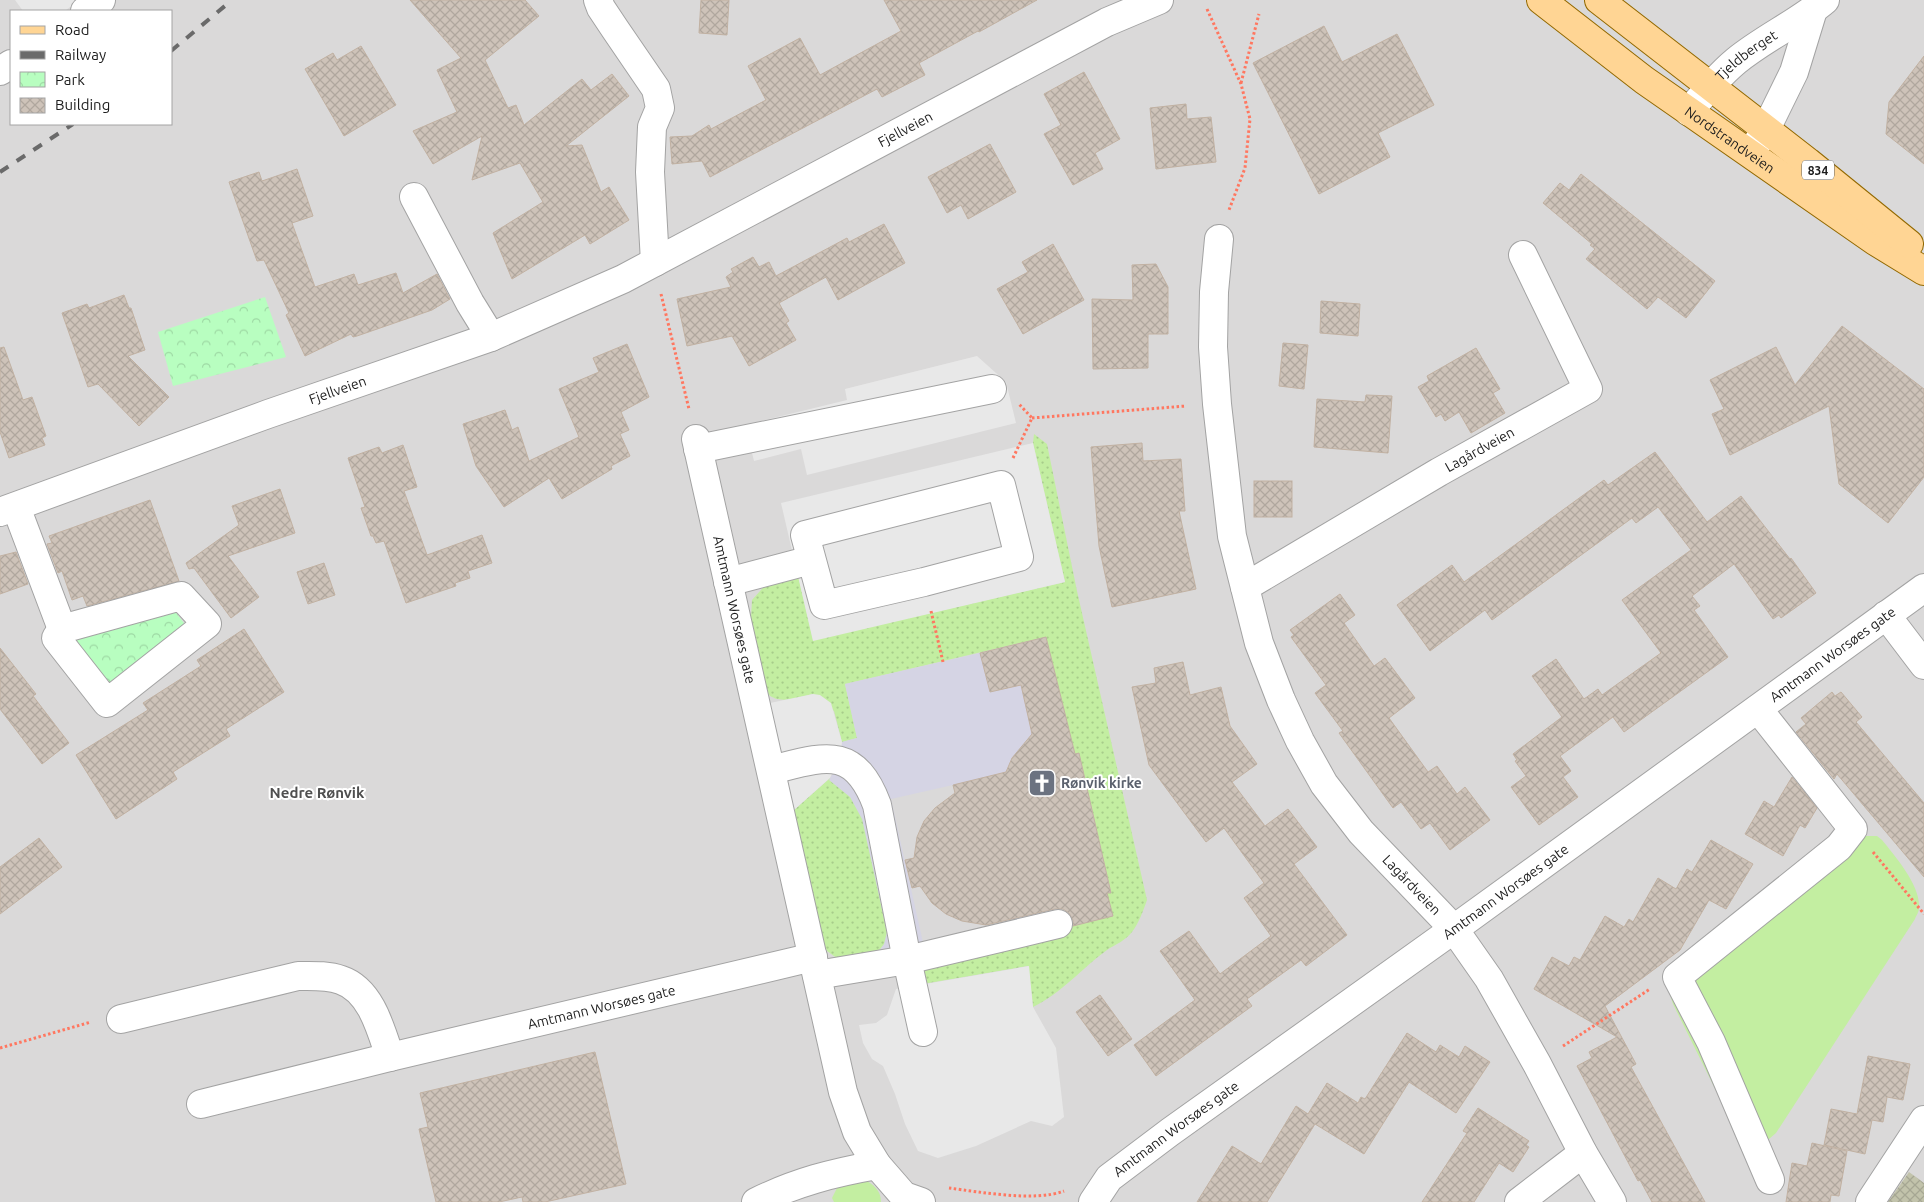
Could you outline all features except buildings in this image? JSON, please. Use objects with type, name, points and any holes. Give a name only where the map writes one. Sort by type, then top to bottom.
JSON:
[{"type":"main road","name":"Nordstrandveien","points":[[1541,0],[1644,80],[1689,112],[1875,241],[1924,271]]},
{"type":"main road","name":"Nordstrandveien","points":[[1599,0],[1766,129],[1924,256]]},
{"type":"street","points":[[86,10],[101,0]]},
{"type":"street","points":[[598,0],[615,30],[656,88],[660,108],[652,127],[650,172],[655,262]]},
{"type":"street","name":"Fjellveien","points":[[62,629],[8,510],[268,414],[491,337],[623,279],[1107,22],[1159,0]]},
{"type":"street","name":"Tjeldberget","points":[[1689,112],[1710,86],[1737,61],[1819,5]]},
{"type":"street","name":"Tjeldberget","points":[[1750,154],[1766,129],[1794,72],[1819,5]]},
{"type":"street","points":[[414,196],[470,303],[491,337]]},
{"type":"street","name":"Lagårdveien","points":[[1219,239],[1213,310],[1213,347],[1217,404],[1232,536],[1259,643],[1281,700],[1300,741],[1324,784],[1361,832],[1454,929],[1489,979],[1537,1064],[1583,1153],[1612,1202]]},
{"type":"street","name":"Lagårdveien","points":[[1245,587],[1439,472],[1588,388],[1523,255]]},
{"type":"street","points":[[697,444],[992,389]]},
{"type":"street","name":"Amtmann Worsøes gate","points":[[697,444],[843,1092],[857,1132],[877,1165],[917,1197]]},
{"type":"street","points":[[1001,485],[1019,557],[924,582],[824,605],[811,560],[805,534],[1001,485]]},
{"type":"street","points":[[728,582],[811,560]]},
{"type":"street","name":"Amtmann Worsøes gate","points":[[1093,1202],[1109,1178],[1170,1132],[1454,929],[1924,588]]},
{"type":"street","name":"Fjellveien","points":[[181,596],[207,624],[107,703],[56,638],[62,629],[181,596]]},
{"type":"street","points":[[1886,615],[1924,665]]},
{"type":"street","points":[[1758,709],[1853,829],[1839,847],[1677,977],[1711,1042],[1770,1180]]},
{"type":"street","points":[[771,770],[824,759],[840,760],[862,774],[871,790],[876,805],[923,1032]]},
{"type":"street","points":[[815,966],[907,960],[1058,924]]},
{"type":"street","name":"Amtmann Worsøes gate","points":[[201,1104],[390,1057],[815,966]]},
{"type":"street","points":[[121,1019],[298,976],[322,976],[342,980],[359,990],[372,1010],[390,1057]]},
{"type":"street","points":[[1870,1202],[1924,1120]]},
{"type":"street","points":[[1519,1202],[1583,1153]]},
{"type":"street","points":[[756,1202],[781,1190],[826,1174],[877,1165]]},
{"type":"path","points":[[1207,8],[1241,84],[1250,119],[1245,168],[1219,239]]},
{"type":"path","points":[[1241,84],[1260,14]]},
{"type":"path","points":[[655,262],[656,283],[662,296],[697,444]]},
{"type":"path","points":[[992,389],[1016,401],[1032,418]]},
{"type":"path","points":[[1032,418],[1217,404]]},
{"type":"path","points":[[1001,485],[1032,418]]},
{"type":"path","points":[[924,582],[943,662]]},
{"type":"path","points":[[1853,829],[1924,914]]},
{"type":"path","points":[[1556,1051],[1666,979],[1677,977]]},
{"type":"path","points":[[0,1048],[92,1022],[121,1019]]},
{"type":"path","points":[[917,1197],[1053,1196],[1070,1189]]},
{"type":"shaded area","points":[[0,0],[1924,0],[1924,1202],[0,1202]]},
{"type":"shaded area","points":[[15,0],[79,0],[66,10],[22,10]]},
{"type":"shaded area","points":[[977,356],[1006,382],[1016,423],[807,475],[801,449],[754,461],[745,425],[847,400],[845,389]]},
{"type":"shaded area","points":[[1033,443],[1065,582],[813,641],[781,503]]},
{"type":"shaded area","points":[[980,653],[990,692],[1021,685],[1034,742],[1021,747],[1012,758],[1006,781],[953,785],[891,799],[924,947],[1016,926],[1014,918],[1054,909],[1060,935],[877,953],[884,944],[887,932],[862,819],[850,797],[829,780],[841,760],[842,742],[857,738],[845,684]]},
{"type":"shaded area","points":[[813,694],[820,695],[831,703],[842,742],[841,754],[830,778],[794,810],[770,703]]},
{"type":"shaded area","points":[[1029,966],[1033,1007],[1056,1048],[1064,1117],[1052,1126],[1031,1121],[976,1146],[938,1158],[918,1151],[905,1124],[883,1066],[872,1059],[863,1043],[859,1025],[876,1023],[887,1015],[896,989]]},
{"type":"shaded area","points":[[1909,1172],[1924,1183],[1924,1202],[1888,1202]]},
{"type":"green space","points":[[265,297],[286,357],[173,386],[158,332]]},
{"type":"green space","points":[[1034,434],[1047,444],[1077,591],[1147,900],[1139,921],[1129,935],[1098,957],[1063,988],[1033,1007],[1028,966],[923,984],[918,968],[1113,916],[1107,893],[1111,892],[1079,753],[1075,754],[1046,637],[845,684],[857,738],[842,742],[834,711],[813,694],[783,700],[768,694],[751,618],[752,600],[767,583],[798,575],[813,640],[1065,582],[1033,443]]},
{"type":"green space","points":[[171,606],[187,627],[110,693],[73,641]]},
{"type":"green space","points":[[830,778],[841,785],[861,808],[891,932],[888,941],[877,951],[863,956],[838,959],[827,951],[822,940],[794,810]]},
{"type":"green space","points":[[1858,836],[1877,836],[1882,840],[1912,881],[1919,899],[1919,911],[1776,1133],[1762,1142],[1735,1129],[1673,1004],[1668,989],[1668,982]]},
{"type":"green space","points":[[863,1179],[876,1188],[880,1194],[881,1202],[834,1202],[832,1198],[839,1184]]},
{"type":"railway","points":[[172,50],[232,0]]},
{"type":"railway","points":[[0,172],[71,125]]},
{"type":"place","name":"Rønvik kirke","points":[[1042,783]]},
{"type":"district","name":"Nedre Rønvik","points":[[317,792]]}]
